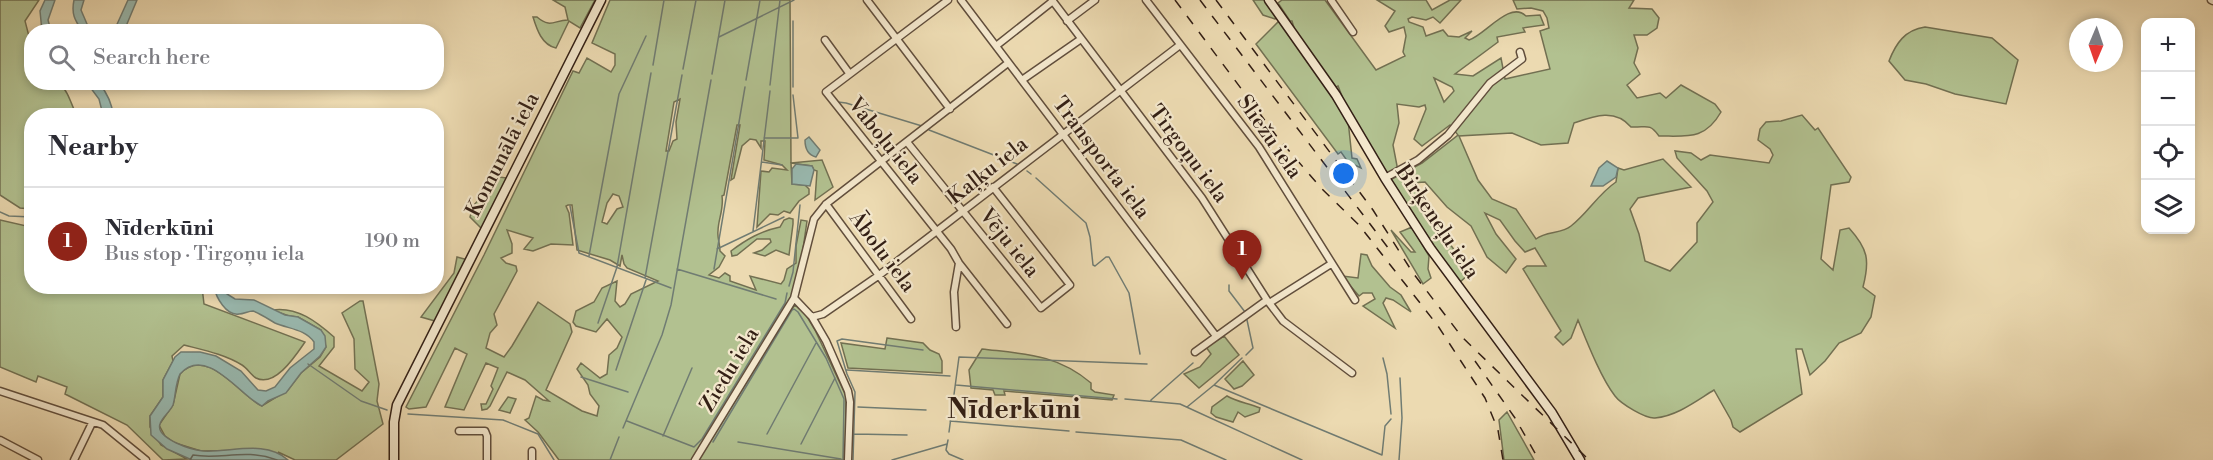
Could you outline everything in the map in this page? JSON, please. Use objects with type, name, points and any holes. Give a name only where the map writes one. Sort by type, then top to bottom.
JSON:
[{"type":"main road","name":"Komunālā iela","points":[[394,460],[394,422],[397,405],[601,0]]},
{"type":"main road","name":"Birķeneļu iela","points":[[1269,0],[1316,64],[1430,248],[1552,413],[1580,460]]},
{"type":"street","points":[[867,0],[950,109]]},
{"type":"street","points":[[825,40],[849,73],[948,0]]},
{"type":"street","name":"Transporta iela","points":[[961,0],[1216,336]]},
{"type":"street","points":[[1067,21],[1095,0]]},
{"type":"street","name":"Sliežu iela","points":[[1146,0],[1259,147],[1355,300]]},
{"type":"street","points":[[1331,0],[1353,32]]},
{"type":"street","points":[[996,46],[1052,1]]},
{"type":"street","name":"Tirgoņu iela","points":[[1052,1],[1202,198],[1283,321],[1352,373]]},
{"type":"street","points":[[1022,80],[1081,39]]},
{"type":"street","name":"Kaļķu iela","points":[[812,317],[823,314],[878,276],[1180,45]]},
{"type":"street","points":[[1385,178],[1418,160],[1448,135],[1490,83],[1522,59],[1520,52]]},
{"type":"street","points":[[826,204],[1008,63]]},
{"type":"street","name":"Vaboļu iela","points":[[849,73],[826,92],[1007,324]]},
{"type":"street","name":"Vēju iela","points":[[907,142],[1041,308],[1070,285],[993,188]]},
{"type":"street","name":"Ābolu iela","points":[[826,204],[911,319]]},
{"type":"street","name":"Ziedu iela","points":[[695,460],[794,298],[814,219],[826,204]]},
{"type":"street","points":[[956,327],[954,292],[958,263]]},
{"type":"street","points":[[1195,352],[1269,301],[1331,264]]},
{"type":"street","points":[[794,298],[812,317],[848,391],[850,402],[848,460]]},
{"type":"street","points":[[0,391],[103,425],[146,460]]},
{"type":"street","points":[[74,460],[92,423]]},
{"type":"street","points":[[459,431],[485,431],[487,460]]},
{"type":"street","points":[[0,440],[38,460]]},
{"type":"street","points":[[532,451],[532,460]]},
{"type":"green space","points":[[0,0],[39,0],[24,24],[24,90],[66,90],[73,108],[24,108],[24,208],[0,195]]},
{"type":"green space","points":[[553,0],[595,0],[580,28],[569,21],[556,48],[547,44],[538,32],[533,17],[546,23],[568,20],[565,7]]},
{"type":"green space","points":[[610,0],[790,0],[792,184],[805,185],[809,189],[809,194],[799,201],[790,213],[784,211],[778,215],[770,214],[757,227],[761,171],[769,172],[772,168],[787,170],[782,165],[764,160],[765,141],[761,141],[761,148],[756,140],[750,139],[742,146],[734,178],[731,180],[740,125],[737,125],[718,227],[720,251],[725,256],[719,267],[709,275],[719,278],[725,273],[730,276],[730,281],[756,290],[750,276],[781,284],[787,269],[796,263],[796,246],[801,220],[807,221],[801,263],[791,298],[692,460],[559,460],[538,432],[525,420],[529,418],[536,396],[549,401],[525,380],[507,372],[490,406],[482,410],[481,404],[486,404],[493,389],[491,386],[498,368],[486,363],[464,410],[445,407],[467,354],[455,348],[426,407],[409,409],[406,407],[484,255],[573,71],[579,73],[587,58],[611,72],[615,65],[615,54],[592,43]],"holes":[[[680,99],[676,122],[677,139],[673,141],[669,151],[666,151],[674,102]],[[613,194],[619,196],[623,207],[617,209],[607,224],[602,222],[607,203]],[[572,205],[577,250],[610,260],[620,266],[622,255],[627,268],[658,281],[631,294],[625,304],[620,307],[615,301],[617,281],[602,288],[594,302],[576,311],[573,322],[576,326],[596,332],[607,319],[622,337],[617,348],[609,355],[607,374],[600,378],[581,363],[577,369],[599,406],[597,416],[582,411],[546,390],[572,332],[570,324],[538,302],[504,357],[486,348],[490,333],[497,325],[494,314],[517,271],[516,266],[506,263],[501,258],[512,253],[512,244],[507,230],[533,238],[524,249],[533,251],[551,244],[573,245],[566,206]]]},
{"type":"green space","points":[[1253,0],[1266,0],[1277,15],[1275,19],[1263,15]]},
{"type":"green space","points":[[1282,0],[1325,0],[1376,70],[1405,56],[1403,52],[1406,36],[1404,27],[1389,32],[1385,26],[1395,11],[1377,0],[1426,0],[1432,10],[1450,0],[1461,0],[1440,23],[1433,17],[1426,20],[1412,17],[1408,19],[1409,22],[1423,27],[1426,36],[1443,30],[1448,36],[1459,37],[1472,31],[1465,38],[1469,40],[1513,12],[1520,12],[1526,16],[1540,15],[1544,25],[1523,28],[1525,32],[1497,37],[1498,42],[1455,74],[1473,76],[1501,58],[1505,79],[1550,69],[1540,31],[1549,28],[1547,18],[1543,11],[1531,8],[1517,9],[1513,0],[1634,0],[1629,8],[1652,9],[1659,18],[1657,28],[1647,35],[1634,35],[1638,48],[1634,63],[1640,74],[1627,85],[1637,98],[1660,93],[1666,98],[1681,85],[1715,104],[1721,112],[1709,128],[1687,136],[1659,136],[1650,127],[1631,127],[1618,117],[1604,115],[1574,123],[1568,143],[1541,145],[1512,133],[1459,136],[1478,180],[1492,199],[1516,209],[1536,239],[1567,229],[1577,221],[1616,182],[1618,168],[1624,170],[1663,159],[1691,187],[1638,198],[1630,209],[1645,261],[1670,271],[1697,242],[1697,223],[1713,202],[1707,191],[1677,158],[1675,151],[1691,153],[1701,160],[1710,155],[1769,163],[1773,155],[1770,149],[1758,140],[1760,129],[1766,122],[1781,121],[1802,115],[1815,130],[1818,128],[1851,177],[1849,182],[1831,185],[1821,259],[1833,270],[1840,230],[1849,228],[1860,242],[1866,255],[1863,287],[1875,296],[1871,317],[1861,333],[1839,343],[1810,375],[1802,349],[1796,349],[1802,394],[1740,432],[1733,427],[1714,390],[1686,407],[1663,417],[1651,418],[1634,410],[1618,399],[1605,380],[1578,320],[1571,338],[1563,345],[1555,337],[1561,331],[1523,269],[1527,266],[1546,266],[1535,248],[1525,252],[1500,220],[1485,213],[1496,234],[1516,259],[1506,273],[1487,257],[1471,226],[1447,207],[1425,182],[1411,183],[1443,235],[1471,272],[1459,283],[1390,180],[1422,163],[1458,135],[1450,125],[1422,146],[1414,139],[1426,109],[1425,105],[1419,107],[1397,104],[1399,123],[1393,145],[1398,171],[1385,174],[1346,106],[1338,86],[1335,88],[1278,3]],"holes":[[[1434,78],[1452,87],[1454,91],[1444,102]]]},
{"type":"green space","points":[[1281,21],[1348,120],[1352,158],[1357,159],[1361,168],[1348,162],[1341,152],[1338,154],[1256,44]]},
{"type":"green space","points":[[1925,27],[1992,38],[2018,60],[2006,104],[1955,94],[1926,84],[1905,80],[1889,61],[1902,38],[1912,31]]},
{"type":"green space","points":[[822,160],[833,187],[815,200],[817,171],[812,166],[791,163]]},
{"type":"green space","points":[[499,177],[507,178],[482,229],[470,217],[473,206]]},
{"type":"green space","points":[[793,219],[793,224],[789,255],[776,250],[765,256],[754,253],[762,250],[771,242],[770,239],[757,239],[737,255],[732,256],[731,251],[743,243],[760,233],[780,227],[784,220]]},
{"type":"green space","points":[[0,220],[24,225],[24,294],[203,294],[204,304],[305,342],[284,369],[263,380],[256,378],[244,366],[228,358],[184,345],[172,356],[173,361],[163,380],[163,397],[150,416],[150,427],[161,445],[187,459],[163,460],[127,425],[65,394],[67,387],[38,376],[36,382],[0,367]]},
{"type":"green space","points":[[1412,227],[1429,256],[1428,269],[1431,278],[1423,284],[1391,230],[1411,252],[1415,252],[1400,232]]},
{"type":"green space","points":[[1361,254],[1367,255],[1372,266],[1390,287],[1401,295],[1411,312],[1386,298],[1383,303],[1395,328],[1363,306],[1375,299],[1372,293],[1363,293],[1359,296],[1342,276],[1358,278]]},
{"type":"green space","points":[[457,257],[468,260],[435,321],[421,317],[438,294],[444,294],[444,286],[454,273]]},
{"type":"green space","points":[[363,301],[379,384],[377,401],[383,424],[336,460],[295,460],[278,452],[281,455],[264,450],[201,451],[175,443],[165,436],[159,425],[173,405],[180,374],[190,366],[201,365],[223,375],[262,406],[288,390],[301,373],[320,357],[326,347],[321,330],[298,317],[272,310],[290,310],[306,316],[334,337],[334,347],[319,366],[362,391],[369,382],[355,369],[354,339],[342,313]]},
{"type":"green space","points":[[795,305],[806,315],[815,330],[846,396],[846,460],[698,460],[780,323]]},
{"type":"green space","points":[[1224,336],[1239,355],[1199,388],[1184,374],[1200,367],[1211,354],[1206,347]]},
{"type":"green space","points":[[887,338],[923,343],[930,350],[939,354],[942,361],[942,373],[848,368],[841,343],[885,349]]},
{"type":"green space","points":[[982,349],[1026,354],[1053,361],[1078,373],[1091,383],[1091,389],[1095,392],[1114,395],[1112,400],[1004,391],[1005,395],[995,395],[993,390],[971,388],[969,370]]},
{"type":"green space","points":[[1243,361],[1254,375],[1242,386],[1234,389],[1225,379]]},
{"type":"green space","points":[[1227,396],[1260,408],[1259,412],[1245,417],[1238,412],[1233,422],[1216,417],[1211,413],[1212,407]]},
{"type":"green space","points":[[508,397],[516,399],[510,413],[499,410]]},
{"type":"green space","points":[[1507,412],[1534,460],[1504,460],[1499,420]]},
{"type":"water","points":[[45,0],[55,0],[48,20],[49,24],[41,24],[40,11]]},
{"type":"water","points":[[74,0],[84,0],[81,10],[87,24],[78,24],[73,9]]},
{"type":"water","points":[[128,0],[137,0],[127,24],[117,24]]},
{"type":"water","points":[[92,90],[104,90],[112,108],[101,108],[99,99]]},
{"type":"water","points":[[809,137],[820,150],[816,157],[811,155],[806,148],[805,140]]},
{"type":"water","points":[[1607,161],[1618,168],[1616,177],[1603,186],[1591,186],[1599,168]]},
{"type":"water","points":[[796,164],[812,166],[814,170],[810,186],[792,184],[792,169]]},
{"type":"water","points":[[216,294],[227,294],[235,299],[254,300],[285,315],[298,317],[321,330],[325,336],[326,347],[320,356],[301,373],[286,393],[262,406],[213,369],[201,365],[190,366],[180,374],[173,405],[161,421],[160,429],[176,443],[198,450],[258,448],[279,454],[288,460],[192,460],[167,449],[151,435],[150,416],[163,397],[163,380],[175,357],[181,352],[200,352],[216,356],[241,371],[258,390],[266,391],[275,387],[290,368],[314,349],[314,342],[301,332],[275,323],[253,311],[234,314],[226,309]]},
{"type":"waterway","points":[[653,65],[664,0]]},
{"type":"waterway","points":[[683,69],[696,0]]},
{"type":"waterway","points":[[712,74],[725,0]]},
{"type":"waterway","points":[[746,80],[760,0]]},
{"type":"waterway","points":[[770,85],[780,0]]},
{"type":"waterway","points":[[719,37],[794,0]]},
{"type":"waterway","points":[[793,21],[793,87]]},
{"type":"waterway","points":[[589,256],[619,94],[646,36]]},
{"type":"waterway","points":[[598,323],[617,267],[651,73]]},
{"type":"waterway","points":[[645,278],[682,75]]},
{"type":"waterway","points":[[623,428],[662,335],[671,305],[711,80]]},
{"type":"waterway","points":[[714,269],[745,87]]},
{"type":"waterway","points":[[753,231],[770,91]]},
{"type":"waterway","points":[[764,138],[798,138],[793,95]]},
{"type":"waterway","points":[[838,102],[922,126]]},
{"type":"waterway","points":[[929,130],[1017,164]]},
{"type":"waterway","points":[[762,162],[782,165]]},
{"type":"waterway","points":[[1027,171],[1031,174]]},
{"type":"waterway","points":[[1036,178],[1086,223],[1093,265],[1109,257],[1129,293],[1140,354]]},
{"type":"waterway","points":[[789,286],[793,272],[800,205]]},
{"type":"waterway","points":[[570,206],[579,253],[671,288]]},
{"type":"waterway","points":[[0,212],[9,216],[24,217]]},
{"type":"waterway","points":[[717,249],[784,217]]},
{"type":"waterway","points":[[677,269],[776,299]]},
{"type":"waterway","points":[[616,370],[646,280]]},
{"type":"waterway","points":[[1229,285],[1229,291],[1245,312]]},
{"type":"waterway","points":[[627,421],[694,447],[702,439],[785,303],[787,293]]},
{"type":"waterway","points":[[713,442],[794,309],[826,358],[844,399],[843,460]]},
{"type":"waterway","points":[[1246,355],[1253,348],[1247,320]]},
{"type":"waterway","points":[[853,460],[855,392],[837,341],[842,339],[923,350]]},
{"type":"waterway","points":[[767,434],[816,343]]},
{"type":"waterway","points":[[949,432],[959,357],[1147,364]]},
{"type":"waterway","points":[[1187,407],[1242,358]]},
{"type":"waterway","points":[[1383,358],[1391,414]]},
{"type":"waterway","points":[[1151,400],[1193,363]]},
{"type":"waterway","points":[[308,364],[361,401],[387,410]]},
{"type":"waterway","points":[[663,436],[692,368]]},
{"type":"waterway","points":[[847,370],[950,376]]},
{"type":"waterway","points":[[581,377],[628,392]]},
{"type":"waterway","points":[[801,444],[835,378]]},
{"type":"waterway","points":[[1399,460],[1402,418],[1400,378]]},
{"type":"waterway","points":[[956,385],[1117,399]]},
{"type":"waterway","points":[[1214,385],[1382,455],[1385,426],[1391,419]]},
{"type":"waterway","points":[[1125,399],[1180,404],[1302,460]]},
{"type":"waterway","points":[[858,407],[926,410]]},
{"type":"waterway","points":[[408,414],[503,420],[538,434],[554,460]]},
{"type":"waterway","points":[[950,421],[1069,431]]},
{"type":"waterway","points":[[1076,432],[1181,440],[1226,460]]},
{"type":"waterway","points":[[854,434],[907,435]]},
{"type":"waterway","points":[[610,460],[619,437]]},
{"type":"waterway","points":[[948,440],[946,450],[949,454],[963,460]]},
{"type":"waterway","points":[[738,442],[841,459]]},
{"type":"waterway","points":[[892,460],[947,444]]},
{"type":"railway","points":[[1175,0],[1278,138],[1322,189],[1359,225],[1438,326],[1485,398],[1498,430],[1503,460]]},
{"type":"railway","points":[[1200,0],[1389,249]]},
{"type":"railway","points":[[1216,0],[1373,210],[1413,273],[1462,337],[1589,460]]},
{"type":"railway","points":[[1475,361],[1515,418],[1539,460]]},
{"type":"place","name":"Nīderkūni","points":[[1242,280]]},
{"type":"district","name":"Nīderkūni","points":[[1014,410]]}]
